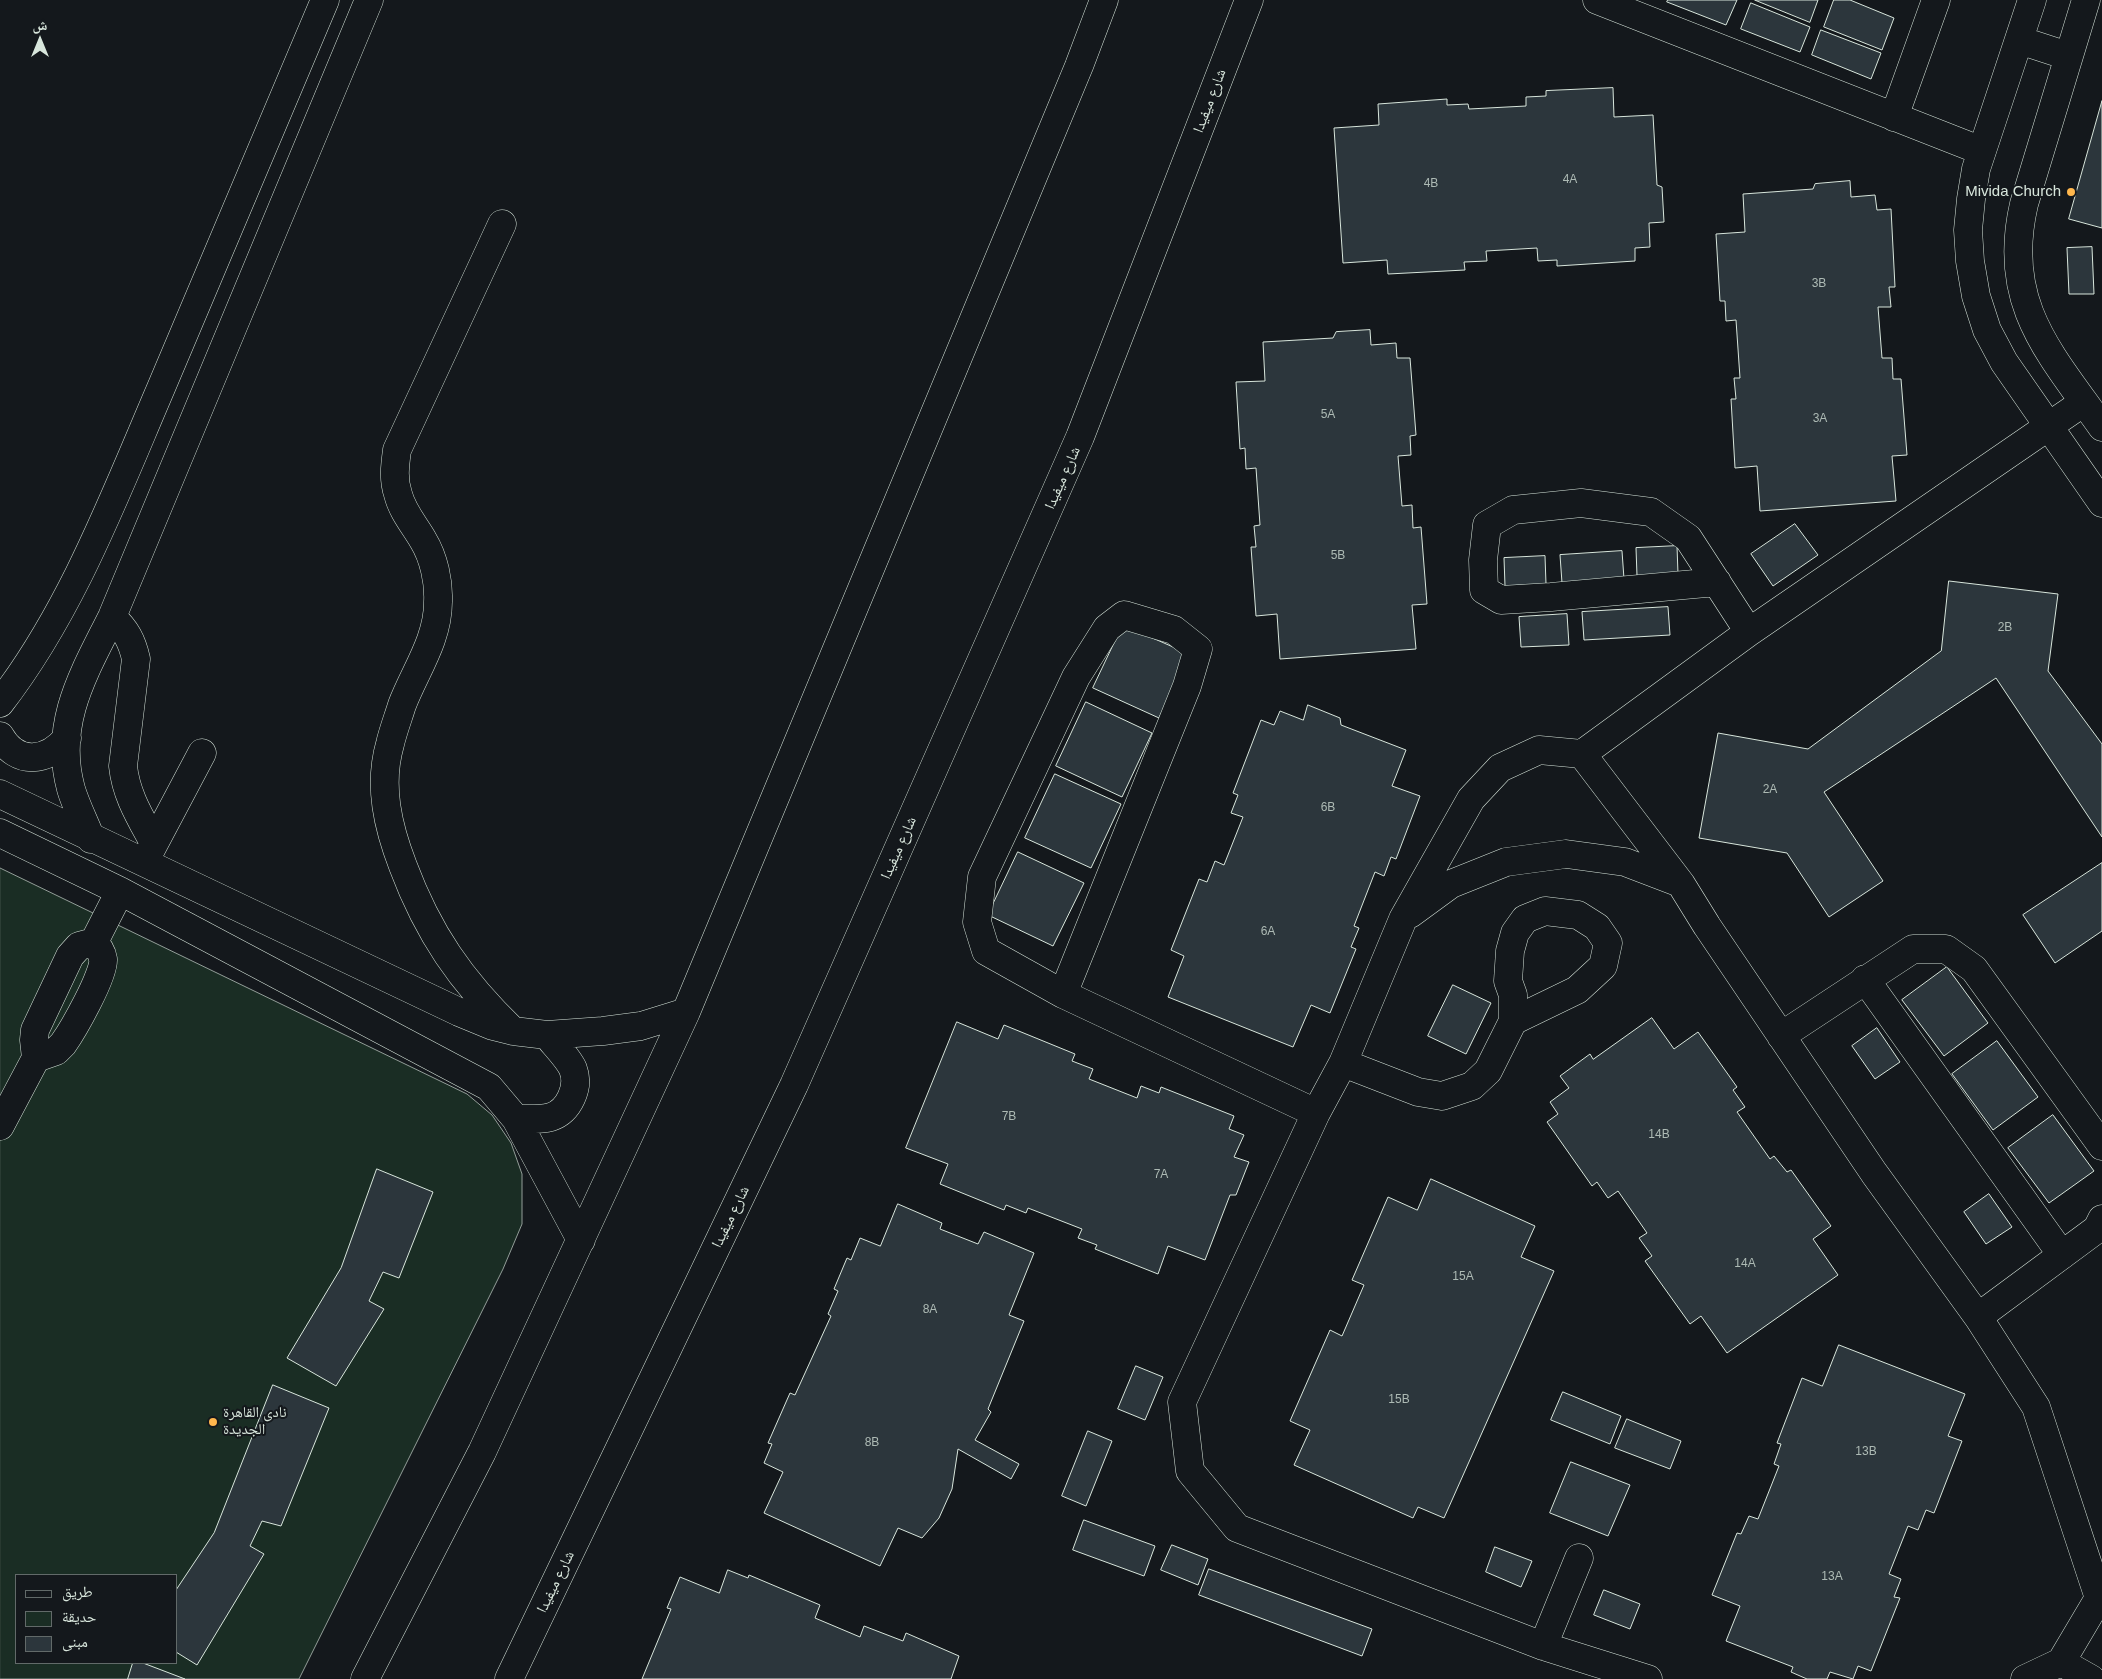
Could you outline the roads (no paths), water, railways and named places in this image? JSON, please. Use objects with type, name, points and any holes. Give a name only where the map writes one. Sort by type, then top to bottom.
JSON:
[{"type":"street","points":[[0,703],[49,630],[84,561],[129,463],[325,0]]},
{"type":"street","points":[[91,839],[71,790],[66,768],[67,738],[72,704],[77,687],[112,617],[369,0]]},
{"type":"street","points":[[365,1679],[482,1452],[686,1012],[1075,76],[1104,0]]},
{"type":"street","name":"شارع ميفيدا","points":[[509,1679],[794,1085],[1068,464],[1249,0]]},
{"type":"street","points":[[1597,0],[1982,152]]},
{"type":"street","points":[[1894,117],[1936,0]]},
{"type":"street","points":[[2032,0],[1982,152],[1970,199],[1968,230],[1970,261],[1976,296],[1987,330],[2004,362],[2102,503]]},
{"type":"street","points":[[2086,0],[2024,204],[2019,227],[2017,251],[2024,300],[2033,324],[2045,346],[2102,427]]},
{"type":"street","points":[[2019,40],[2068,56]]},
{"type":"street","points":[[502,224],[397,450],[394,472],[398,496],[408,517],[425,543],[435,571],[438,602],[434,633],[403,704],[389,746],[384,791],[391,833],[421,911],[462,976],[486,1005],[513,1031]]},
{"type":"street","points":[[1648,1679],[1542,1646],[1237,1528],[1190,1471],[1182,1402],[1316,1113],[1343,1063],[1402,919],[1471,799],[1500,768],[1539,750],[1582,754],[1749,632],[2084,402]]},
{"type":"street","points":[[1716,582],[1501,600],[1484,590],[1482,560],[1487,525],[1513,510],[1581,503],[1651,512],[1688,538],[1749,632]]},
{"type":"street","points":[[1063,994],[1187,686],[1198,649],[1174,630],[1124,615],[1108,628],[1076,678],[982,877],[977,922],[986,951],[1063,994],[1316,1113]]},
{"type":"street","points":[[112,617],[124,628],[132,643],[136,659],[123,766],[130,799],[149,853]]},
{"type":"street","points":[[0,736],[4,744],[16,754],[30,758],[44,756],[57,750],[67,738]]},
{"type":"street","points":[[149,853],[202,753]]},
{"type":"street","points":[[1582,754],[1681,884],[1707,926],[1874,1173],[1978,1317],[2036,1406],[2100,1599],[2061,1662],[2025,1679]]},
{"type":"street","points":[[0,794],[91,839],[149,853],[480,1022],[513,1031],[547,1035],[603,1032],[641,1026],[686,1012]]},
{"type":"street","points":[[0,834],[120,891],[489,1087],[516,1119],[581,1240]]},
{"type":"street","points":[[1402,919],[1451,884],[1506,862],[1566,854],[1625,862],[1681,884]]},
{"type":"street","points":[[0,1126],[36,1058],[56,1051],[63,1044],[101,973],[103,958],[100,949],[94,942],[120,891]]},
{"type":"street","points":[[1781,1036],[1865,979],[1913,950],[1946,950],[1974,969],[2102,1146]]},
{"type":"street","points":[[1865,979],[2062,1255]]},
{"type":"street","points":[[1343,1063],[1418,1092],[1442,1096],[1472,1086],[1488,1071],[1513,1021]]},
{"type":"street","points":[[516,1119],[535,1120],[553,1116],[568,1105],[575,1087],[573,1069],[547,1035]]},
{"type":"street","points":[[1978,1317],[2097,1229],[2102,1219]]},
{"type":"street","points":[[1542,1646],[1579,1558]]},
{"type":"street","points":[[2061,1662],[2091,1679]]},
{"type":"place","name":"Mivida Church","points":[[2071,192]]},
{"type":"place","name":"نادى القاهرة الجديدة","points":[[213,1422]]}]
